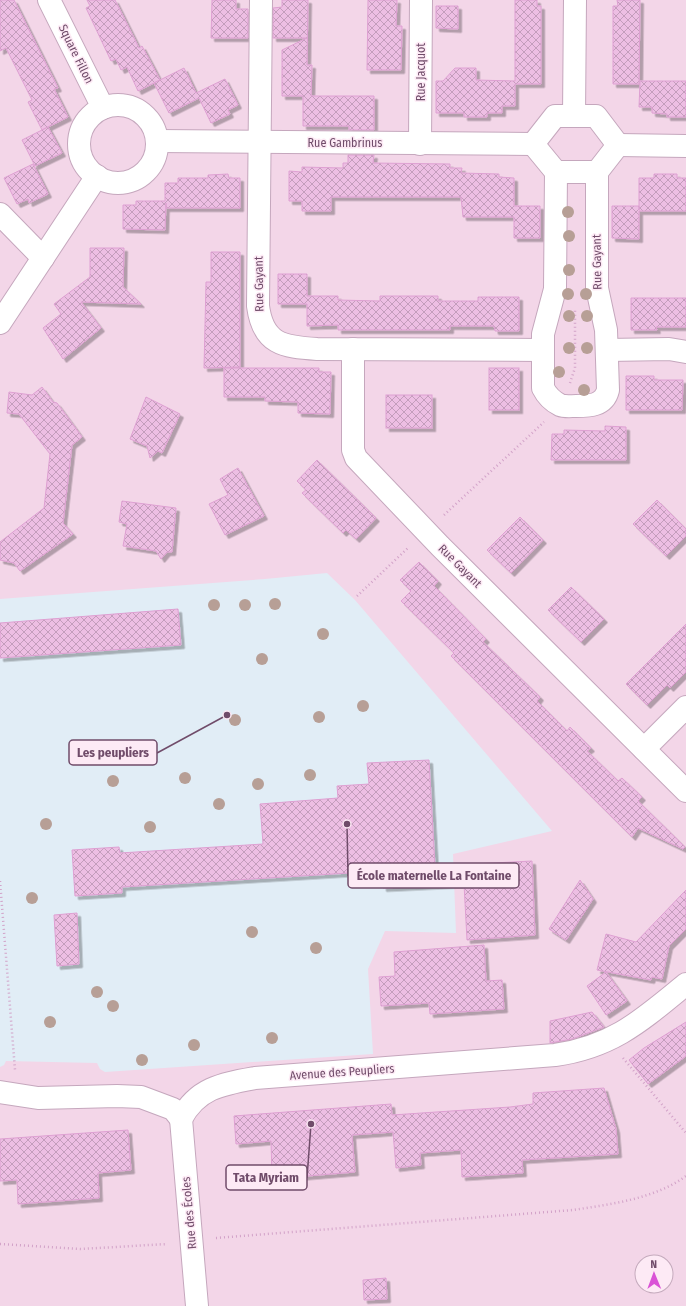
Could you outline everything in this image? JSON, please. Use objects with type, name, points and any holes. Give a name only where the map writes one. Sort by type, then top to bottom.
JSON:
[{"type":"street","name":"Square Fillon","points":[[50,0],[103,108]]},
{"type":"street","points":[[259,143],[261,0]]},
{"type":"street","name":"Rue Jacquot","points":[[420,144],[421,0]]},
{"type":"street","points":[[574,116],[575,0]]},
{"type":"street","points":[[113,105],[124,106],[143,114],[150,122],[157,141],[156,152],[152,162],[138,177],[117,182],[97,176],[84,163],[79,145],[80,136],[88,119],[103,108],[113,105]]},
{"type":"street","points":[[562,406],[553,401],[543,388],[542,350],[544,334],[555,289],[556,172],[533,144],[555,116],[596,116],[618,145]]},
{"type":"street","name":"Rue Gambrinus","points":[[157,141],[533,144]]},
{"type":"street","name":"Rue Gayant","points":[[259,143],[258,306],[260,322],[269,335],[279,342],[297,348],[542,350]]},
{"type":"street","points":[[618,145],[686,146]]},
{"type":"street","points":[[556,172],[597,172],[618,145]]},
{"type":"street","name":"Rue Gayant","points":[[562,406],[590,406],[600,402],[606,396],[608,390],[606,330],[596,288],[597,172]]},
{"type":"street","points":[[0,323],[97,176]]},
{"type":"street","points":[[0,214],[44,256]]},
{"type":"street","name":"Rue Gayant","points":[[353,349],[353,450],[356,458],[426,531],[686,791]]},
{"type":"street","points":[[607,350],[669,349],[686,352]]},
{"type":"street","points":[[644,750],[686,707]]},
{"type":"street","name":"Avenue des Peupliers","points":[[181,1119],[192,1101],[200,1095],[218,1086],[255,1078],[555,1055],[585,1049],[608,1040],[633,1027],[686,984]]},
{"type":"street","points":[[8,1094],[38,1098],[117,1096],[141,1097],[172,1109],[181,1119]]},
{"type":"street","name":"Rue des Écoles","points":[[181,1119],[197,1306]]},
{"type":"path","points":[[357,596],[562,406]]},
{"type":"path","points":[[0,881],[8,1094]]},
{"type":"path","points":[[608,1040],[686,1133]]},
{"type":"path","points":[[0,1244],[81,1249],[136,1247],[243,1235],[573,1210],[626,1202],[674,1185],[686,1176]]},
{"type":"shaded area","points":[[0,0],[686,0],[686,1306],[0,1306]]},
{"type":"shaded area","points":[[327,573],[355,600],[552,831],[453,854],[456,933],[385,931],[368,969],[373,1054],[105,1072],[100,1069],[97,1063],[6,1061],[4,1065],[0,1067],[0,599]]},
{"type":"building","points":[[0,0],[14,0],[58,88],[54,89],[68,117],[42,130],[28,102],[32,100],[6,48],[0,51]]},
{"type":"building","points":[[87,0],[115,0],[139,48],[142,46],[160,80],[138,91],[127,67],[121,70],[116,59],[111,61],[86,8],[90,6]]},
{"type":"building","points":[[212,0],[236,0],[236,9],[248,9],[248,38],[211,38]]},
{"type":"building","points":[[282,0],[308,0],[307,65],[312,65],[311,96],[374,96],[374,130],[349,130],[349,126],[303,126],[303,96],[282,96],[282,50],[307,38],[273,38],[273,8],[282,7]]},
{"type":"building","points":[[368,0],[397,0],[396,26],[402,26],[401,70],[367,70]]},
{"type":"building","points":[[515,0],[537,0],[537,6],[541,6],[541,84],[515,84],[515,106],[502,106],[502,113],[487,113],[487,117],[464,117],[464,113],[436,113],[436,81],[443,81],[455,68],[476,68],[476,80],[515,81]]},
{"type":"building","points":[[617,0],[640,0],[639,84],[613,84],[613,6],[618,6]]},
{"type":"building","points":[[436,6],[458,6],[458,29],[436,28]]},
{"type":"building","points":[[184,68],[196,93],[225,79],[238,105],[228,110],[230,114],[211,123],[199,98],[169,113],[154,83]]},
{"type":"building","points":[[640,81],[686,81],[686,117],[667,117],[667,114],[652,113],[652,107],[639,107]]},
{"type":"building","points":[[48,127],[62,153],[35,166],[22,140]]},
{"type":"building","points":[[348,155],[374,155],[373,163],[450,164],[450,168],[462,168],[461,173],[499,174],[499,177],[514,178],[514,206],[540,206],[540,238],[514,238],[514,217],[463,217],[461,197],[331,197],[331,211],[302,211],[302,201],[289,201],[289,171],[302,172],[302,167],[343,168],[343,163],[348,163]]},
{"type":"building","points":[[33,164],[48,194],[29,203],[28,199],[17,204],[4,178]]},
{"type":"building","points":[[228,174],[229,178],[240,178],[240,208],[166,208],[166,203],[165,230],[123,229],[123,205],[136,205],[136,201],[165,201],[165,183],[178,183],[178,178],[208,178],[208,175]]},
{"type":"building","points":[[654,174],[677,174],[677,178],[686,178],[686,211],[639,211],[639,239],[612,238],[612,206],[639,206],[639,178],[654,178]]},
{"type":"building","points":[[90,248],[124,248],[123,287],[141,304],[81,302],[101,328],[63,359],[43,328],[61,314],[54,304],[90,277]]},
{"type":"building","points":[[211,252],[240,252],[240,367],[204,368],[206,282],[211,282]]},
{"type":"building","points":[[278,274],[307,274],[307,296],[338,296],[338,300],[380,301],[380,296],[438,296],[438,301],[478,301],[478,297],[519,297],[519,331],[495,331],[494,326],[450,326],[450,330],[338,330],[338,325],[307,326],[307,304],[278,304]]},
{"type":"building","points":[[631,298],[686,298],[686,327],[656,327],[657,330],[631,330]]},
{"type":"building","points":[[224,368],[319,368],[319,372],[331,372],[330,414],[298,413],[298,402],[265,401],[265,397],[224,397]]},
{"type":"building","points":[[489,368],[519,368],[519,410],[489,410]]},
{"type":"building","points":[[626,376],[654,376],[654,380],[683,380],[682,410],[626,410]]},
{"type":"building","points":[[42,387],[53,402],[57,403],[82,437],[72,445],[63,523],[73,534],[20,571],[14,563],[0,560],[0,542],[44,508],[50,454],[19,414],[7,413],[9,392],[32,395]]},
{"type":"building","points":[[386,395],[432,395],[432,428],[386,428]]},
{"type":"building","points":[[146,397],[180,414],[162,453],[158,451],[150,458],[147,446],[130,439]]},
{"type":"building","points":[[605,426],[626,427],[626,460],[551,460],[552,434],[564,434],[564,430],[605,431]]},
{"type":"building","points":[[317,460],[376,518],[356,539],[346,530],[343,533],[302,493],[306,490],[297,481]]},
{"type":"building","points":[[238,468],[264,516],[225,535],[209,504],[228,495],[220,479]]},
{"type":"building","points":[[657,500],[686,529],[686,536],[666,556],[633,524]]},
{"type":"building","points":[[122,501],[176,508],[172,552],[167,552],[161,559],[156,551],[123,546],[127,524],[119,522]]},
{"type":"building","points":[[520,517],[543,540],[511,573],[487,550]]},
{"type":"building","points":[[419,562],[438,581],[434,586],[486,639],[483,642],[540,697],[537,701],[567,731],[570,727],[591,748],[587,751],[618,781],[622,778],[642,797],[638,801],[685,847],[683,849],[638,828],[632,837],[451,656],[454,653],[401,601],[411,591],[400,580]]},
{"type":"building","points":[[571,587],[604,619],[581,642],[548,610]]},
{"type":"building","points":[[178,609],[181,645],[0,658],[0,623]]},
{"type":"building","points":[[686,624],[686,672],[670,688],[667,685],[647,705],[626,684]]},
{"type":"building","points":[[429,760],[435,866],[532,861],[535,935],[467,940],[464,884],[383,888],[382,871],[122,887],[122,893],[75,896],[72,850],[119,847],[120,853],[263,844],[260,804],[338,798],[337,786],[369,784],[367,763]]},
{"type":"building","points":[[580,880],[593,899],[566,940],[549,929]]},
{"type":"building","points":[[686,890],[686,929],[669,946],[662,979],[652,977],[651,980],[597,970],[606,934],[636,942]]},
{"type":"building","points":[[77,913],[79,964],[57,966],[54,915]]},
{"type":"building","points":[[484,945],[486,981],[502,980],[504,1009],[430,1014],[429,1003],[381,1006],[379,977],[395,976],[394,952]]},
{"type":"building","points":[[606,972],[627,1001],[606,1015],[587,986]]},
{"type":"building","points":[[592,1012],[604,1027],[572,1039],[550,1043],[550,1021]]},
{"type":"building","points":[[686,1022],[686,1056],[648,1084],[629,1060],[644,1048]]},
{"type":"building","points":[[604,1088],[616,1129],[618,1154],[522,1160],[523,1173],[462,1177],[461,1150],[420,1153],[421,1165],[396,1168],[393,1132],[352,1135],[355,1172],[272,1179],[271,1141],[236,1144],[234,1116],[391,1104],[392,1115],[510,1107],[533,1104],[533,1093]]},
{"type":"building","points":[[128,1130],[131,1170],[98,1173],[99,1198],[18,1204],[17,1180],[0,1181],[0,1139]]},
{"type":"building","points":[[386,1278],[387,1299],[364,1300],[363,1280]]},
{"type":"place","name":"Les peupliers","points":[[227,715]]},
{"type":"place","name":"École maternelle La Fontaine","points":[[347,824]]},
{"type":"place","name":"Tata Myriam","points":[[311,1124]]}]
